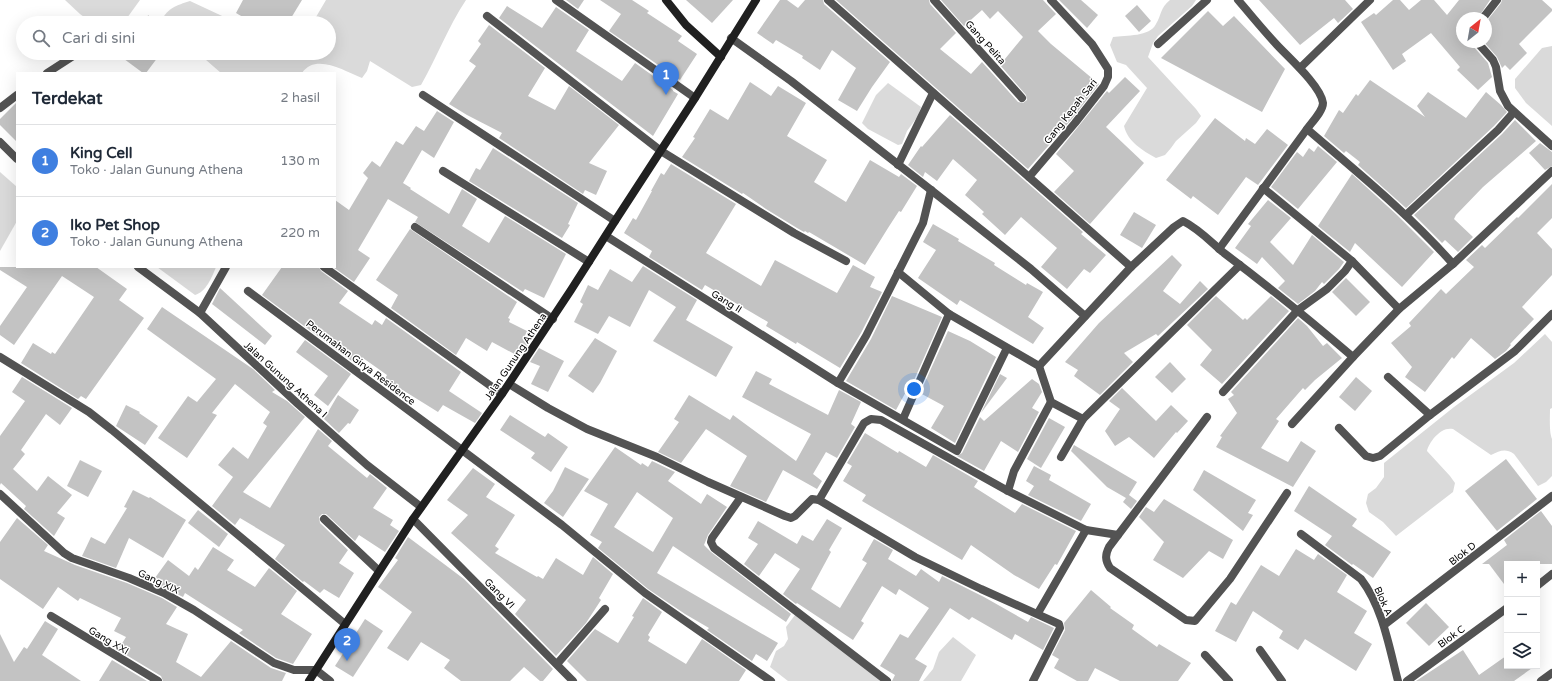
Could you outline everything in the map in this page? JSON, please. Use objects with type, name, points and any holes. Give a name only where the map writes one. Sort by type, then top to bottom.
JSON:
[{"type":"street","points":[[556,0],[695,98]]},
{"type":"street","points":[[666,0],[686,25],[721,57]]},
{"type":"street","name":"Jalan Gunung Athena","points":[[309,681],[344,624],[421,507],[509,384],[553,318],[695,98],[756,0]]},
{"type":"street","points":[[828,0],[1131,267]]},
{"type":"street","name":"Gang Pelita","points":[[934,0],[1022,98]]},
{"type":"street","name":"Gang Kepah Sari","points":[[1029,177],[1075,123],[1104,86],[1108,77],[1108,69],[1104,60],[1092,44],[1051,0]]},
{"type":"street","points":[[1158,44],[1207,0]]},
{"type":"street","points":[[1219,249],[1307,129],[1323,104],[1322,99],[1311,80],[1277,45],[1238,0]]},
{"type":"street","points":[[1300,68],[1370,0]]},
{"type":"street","points":[[1488,12],[1497,0]]},
{"type":"street","points":[[487,16],[661,151],[794,234],[846,261]]},
{"type":"street","points":[[731,38],[791,81],[931,190],[1031,269],[1085,316]]},
{"type":"street","points":[[1482,48],[1493,60],[1496,67],[1500,91],[1508,106],[1552,146]]},
{"type":"street","points":[[50,72],[68,60]]},
{"type":"street","points":[[898,165],[933,93]]},
{"type":"street","points":[[0,108],[16,96]]},
{"type":"street","points":[[423,96],[615,221]]},
{"type":"street","points":[[1406,215],[1498,130],[1514,112]]},
{"type":"street","points":[[1307,129],[1406,215],[1434,242],[1453,264]]},
{"type":"street","points":[[0,142],[16,156]]},
{"type":"street","points":[[443,171],[589,262]]},
{"type":"street","points":[[1292,424],[1399,309],[1453,264],[1552,171]]},
{"type":"street","points":[[1263,188],[1352,261],[1399,309]]},
{"type":"street","points":[[838,383],[866,336],[923,223],[931,190]]},
{"type":"street","points":[[1039,366],[1131,267],[1174,227],[1183,222],[1190,225],[1202,234],[1219,249],[1298,310],[1353,357]]},
{"type":"street","points":[[415,226],[553,318]]},
{"type":"street","name":"Gang II","points":[[606,236],[838,383],[957,451],[1007,348]]},
{"type":"street","points":[[1223,392],[1298,310],[1327,289],[1345,271],[1352,261]]},
{"type":"street","points":[[1061,457],[1083,419],[1240,265]]},
{"type":"street","name":"Jalan Gunung Athena I","points":[[139,268],[200,313],[367,465],[421,507]]},
{"type":"street","points":[[200,313],[225,268]]},
{"type":"street","points":[[325,268],[502,394]]},
{"type":"street","points":[[898,272],[949,314],[1039,366],[1050,402],[1014,471],[1008,490]]},
{"type":"street","name":"Perumahan Girya Residence","points":[[248,291],[562,525],[645,593],[770,681]]},
{"type":"street","points":[[903,419],[949,314]]},
{"type":"street","points":[[1339,428],[1366,456],[1373,458],[1380,456],[1515,351],[1552,314]]},
{"type":"street","points":[[0,357],[89,412],[344,624]]},
{"type":"street","points":[[1388,377],[1430,416]]},
{"type":"street","points":[[509,384],[548,408],[587,429],[657,457],[741,497],[791,518],[795,516],[812,499],[819,500],[915,557],[1059,624],[1060,626],[1033,681]]},
{"type":"street","points":[[1050,402],[1083,419]]},
{"type":"street","points":[[1207,417],[1118,535],[1106,554],[1107,563],[1110,568],[1186,620],[1195,621],[1230,579],[1286,493]]},
{"type":"street","points":[[819,500],[864,424],[871,419],[881,420],[1008,490],[1086,530],[1118,535]]},
{"type":"street","name":"Gang XIX","points":[[0,494],[64,553],[72,558],[129,578],[164,593],[194,610],[274,664],[294,670],[316,670]]},
{"type":"street","name":"Blok D","points":[[1384,625],[1552,496]]},
{"type":"street","points":[[741,497],[712,538],[711,542],[714,548],[887,681]]},
{"type":"street","points":[[324,519],[379,572]]},
{"type":"street","name":"Gang VI","points":[[413,519],[573,681]]},
{"type":"street","points":[[1038,613],[1086,530]]},
{"type":"street","name":"Blok A","points":[[1301,534],[1361,579],[1368,588],[1384,625],[1398,681]]},
{"type":"street","points":[[1540,584],[1552,574]]},
{"type":"street","points":[[557,664],[605,609]]},
{"type":"street","name":"Blok C","points":[[1407,681],[1504,610]]},
{"type":"street","name":"Gang XXI","points":[[51,616],[158,681]]},
{"type":"street","points":[[1260,650],[1282,681]]},
{"type":"street","points":[[1205,655],[1228,681]]},
{"type":"street","points":[[316,670],[330,681]]},
{"type":"street","points":[[1541,681],[1552,673]]},
{"type":"shaded area","points":[[65,0],[140,0],[128,16],[83,16]]},
{"type":"shaded area","points":[[326,0],[466,0],[421,85],[412,87],[370,61],[367,71],[362,78],[339,68],[322,64],[315,64],[308,67],[303,72],[220,72],[206,60],[336,60],[336,16],[317,16]]},
{"type":"shaded area","points":[[1170,0],[1196,0],[1192,6],[1158,36],[1153,43],[1148,57],[1201,116],[1196,123],[1176,141],[1165,155],[1156,158],[1141,149],[1132,141],[1124,126],[1147,88],[1126,65],[1117,62],[1110,45],[1113,37],[1143,33],[1153,28],[1163,8]]},
{"type":"shaded area","points":[[190,1],[222,16],[164,16],[176,6]]},
{"type":"shaded area","points":[[1552,46],[1552,126],[1526,103],[1515,88],[1515,79],[1542,48]]},
{"type":"shaded area","points":[[888,83],[921,107],[918,116],[907,131],[902,144],[898,145],[868,129],[862,123],[876,95]]},
{"type":"shaded area","points":[[0,172],[16,186],[16,223],[0,251]]},
{"type":"shaded area","points":[[158,268],[216,268],[202,291],[195,295]]},
{"type":"shaded area","points":[[1545,334],[1552,342],[1552,408],[1550,409],[1550,432],[1552,439],[1552,476],[1546,482],[1538,486],[1511,452],[1500,451],[1491,455],[1453,429],[1444,430],[1433,439],[1427,451],[1455,483],[1453,492],[1396,536],[1383,522],[1369,512],[1366,503],[1368,494],[1376,488],[1384,477],[1384,463],[1454,407],[1514,363]]},
{"type":"shaded area","points":[[795,615],[884,681],[788,681],[770,667],[776,651],[784,646],[788,639],[786,627]]},
{"type":"shaded area","points":[[953,637],[976,655],[961,681],[923,681],[933,669],[939,652]]},
{"type":"building","points":[[243,0],[302,0],[292,16],[241,16],[236,13]]},
{"type":"building","points":[[566,0],[584,0],[578,9]]},
{"type":"building","points":[[600,0],[632,0],[649,11],[647,13],[682,36],[678,41],[697,54],[680,80],[609,31],[621,14]]},
{"type":"building","points":[[686,0],[733,0],[712,23]]},
{"type":"building","points":[[780,0],[787,0],[798,8],[805,0],[823,0],[824,4],[890,62],[857,111],[838,100],[856,68],[832,50],[820,70],[802,58],[803,56],[776,40],[773,44],[757,33]]},
{"type":"building","points":[[836,0],[929,0],[930,4],[956,33],[940,49],[971,74],[982,62],[1018,102],[1023,103],[1027,100],[1026,95],[1000,65],[1023,37],[998,11],[990,19],[982,10],[964,26],[941,0],[1043,0],[1056,14],[1038,31],[1051,44],[1099,84],[1071,120],[1028,169]]},
{"type":"building","points":[[1059,0],[1081,0],[1098,15],[1087,28]]},
{"type":"building","points":[[1259,0],[1345,0],[1353,9],[1338,23],[1334,18],[1300,45]]},
{"type":"building","points":[[1393,0],[1400,0],[1409,10],[1421,0],[1434,0],[1447,15],[1459,0],[1490,0],[1482,12],[1456,12],[1456,48],[1475,48],[1488,63],[1492,77],[1478,90],[1457,70],[1460,67],[1431,33],[1402,54],[1406,61],[1393,70],[1361,22],[1374,13],[1376,15]]},
{"type":"building","points":[[1502,0],[1542,0],[1552,9],[1552,11],[1519,44],[1527,53],[1510,70],[1505,65],[1502,68],[1497,57],[1489,48],[1492,48],[1492,14]]},
{"type":"building","points":[[1137,5],[1151,21],[1139,32],[1125,16]]},
{"type":"building","points":[[507,6],[542,28],[556,7],[589,30],[576,51],[622,81],[635,63],[678,94],[653,136],[499,18]]},
{"type":"building","points":[[1208,11],[1223,26],[1234,16],[1285,69],[1262,112],[1161,58]]},
{"type":"building","points":[[489,25],[545,68],[528,96],[555,110],[569,86],[619,125],[589,163],[607,171],[596,195],[585,190],[583,194],[499,138],[502,133],[449,104],[476,66],[469,61],[481,44],[478,41]]},
{"type":"building","points":[[125,60],[156,60],[147,72],[142,72]]},
{"type":"building","points":[[1125,77],[1140,91],[1106,127],[1144,163],[1090,224],[1054,192],[1074,171],[1056,154],[1107,91],[1109,93]]},
{"type":"building","points":[[1370,80],[1425,117],[1417,106],[1428,92],[1466,118],[1486,92],[1507,112],[1406,208],[1358,165],[1360,162],[1346,151],[1344,153],[1324,136],[1339,110],[1343,113],[1356,94],[1358,96]]},
{"type":"building","points":[[750,82],[771,96],[778,86],[806,103],[787,136],[827,160],[814,182],[846,202],[870,160],[899,177],[901,174],[917,186],[901,212],[899,211],[865,265],[809,232],[804,232],[797,228],[743,193],[742,194],[682,157],[695,138],[693,137],[710,109],[728,120]]},
{"type":"building","points":[[16,103],[16,141],[0,125],[0,119]]},
{"type":"building","points":[[437,111],[454,122],[434,158],[422,150],[403,183],[449,214],[462,189],[477,199],[462,226],[489,243],[505,216],[566,254],[544,298],[525,289],[523,292],[415,222],[418,217],[388,199],[358,250],[370,258],[354,282],[334,268],[336,268],[336,201],[349,210],[368,178],[363,173],[372,161],[380,167],[396,141],[403,145],[416,126],[424,131]]},
{"type":"building","points":[[950,115],[1083,232],[1081,234],[1106,255],[1090,273],[1084,269],[1067,289],[1041,267],[1057,248],[1021,217],[1005,235],[982,214],[984,212],[965,195],[977,180],[953,159],[937,181],[925,172],[923,177],[908,165],[921,146],[922,147]]},
{"type":"building","points":[[1215,118],[1245,141],[1246,138],[1255,144],[1267,129],[1288,145],[1258,185],[1246,177],[1218,215],[1193,196],[1191,199],[1166,180]]},
{"type":"building","points":[[1515,120],[1536,141],[1483,187],[1456,215],[1454,219],[1473,237],[1458,252],[1445,240],[1442,243],[1414,215],[1502,134]]},
{"type":"building","points":[[1540,143],[1552,152],[1552,166],[1545,170],[1529,153]]},
{"type":"building","points":[[1318,146],[1337,162],[1298,209],[1271,187],[1297,152],[1303,157],[1309,148],[1314,152]]},
{"type":"building","points":[[493,148],[578,203],[568,224],[570,225],[562,238],[469,181],[476,168],[480,170]]},
{"type":"building","points":[[671,164],[736,204],[706,253],[761,286],[775,260],[837,293],[853,265],[875,277],[870,287],[882,292],[861,333],[840,368],[797,342],[796,344],[766,326],[768,322],[705,285],[702,290],[649,257],[652,251],[624,233],[633,218],[636,220],[661,173],[664,175]]},
{"type":"building","points":[[1352,174],[1397,215],[1434,252],[1402,287],[1355,243],[1350,252],[1318,226]]},
{"type":"building","points":[[1552,184],[1552,218],[1537,233],[1552,249],[1552,275],[1522,307],[1534,319],[1510,344],[1511,345],[1506,351],[1495,359],[1471,338],[1454,359],[1452,357],[1425,392],[1405,377],[1412,367],[1391,343],[1411,326],[1409,323],[1441,289],[1446,294],[1474,267],[1466,260],[1482,245],[1485,248]]},
{"type":"building","points":[[1268,200],[1291,218],[1270,242],[1293,265],[1312,235],[1344,262],[1324,284],[1322,282],[1315,291],[1298,304],[1278,288],[1285,281],[1262,257],[1257,264],[1235,248],[1251,226],[1248,224]]},
{"type":"building","points":[[1134,212],[1156,225],[1142,248],[1120,235]]},
{"type":"building","points":[[933,224],[959,239],[958,241],[995,263],[994,265],[1026,285],[1027,283],[1043,292],[1028,317],[1044,328],[1033,344],[960,300],[957,305],[918,278],[936,250],[923,242]]},
{"type":"building","points":[[410,229],[517,302],[508,318],[510,319],[509,322],[527,331],[523,340],[529,343],[520,357],[492,342],[487,351],[466,338],[456,355],[391,308],[398,295],[376,280]]},
{"type":"building","points":[[1172,255],[1182,265],[1163,291],[1180,304],[1200,281],[1208,289],[1158,336],[1156,334],[1124,353],[1133,362],[1100,395],[1074,376],[1078,370],[1065,362],[1099,323]]},
{"type":"building","points":[[643,266],[697,300],[686,320],[733,347],[716,377],[653,341],[676,307],[649,290],[630,327],[609,316],[598,334],[574,322],[583,304],[580,302],[588,285],[598,290],[610,269],[632,282]]},
{"type":"building","points":[[0,267],[97,268],[127,289],[119,300],[144,318],[86,399],[81,396],[78,399],[21,363],[33,343],[51,354],[52,352],[55,354],[94,297],[62,276],[14,345],[0,335],[0,326],[27,287],[0,270]]},
{"type":"building","points":[[281,268],[320,268],[321,271],[348,291],[339,303],[372,325],[375,320],[382,325],[386,318],[461,372],[449,391],[482,413],[475,423],[443,405],[438,412],[401,389],[400,392],[383,382],[387,375],[363,358],[357,365],[262,295]]},
{"type":"building","points":[[1346,278],[1370,302],[1356,316],[1332,292]]},
{"type":"building","points":[[220,288],[272,336],[265,345],[212,304]]},
{"type":"building","points":[[892,296],[942,317],[911,387],[909,386],[896,410],[846,381],[871,339]]},
{"type":"building","points":[[1216,296],[1243,320],[1245,318],[1247,320],[1271,296],[1289,311],[1222,384],[1200,365],[1212,350],[1187,325]]},
{"type":"building","points":[[162,307],[253,369],[275,390],[272,392],[287,401],[305,417],[243,492],[270,508],[318,429],[332,441],[328,446],[367,478],[370,474],[387,488],[373,508],[393,520],[390,525],[399,531],[385,552],[359,535],[355,541],[326,514],[322,514],[319,517],[320,523],[348,550],[339,563],[354,573],[339,598],[324,589],[320,593],[304,581],[303,582],[275,559],[285,545],[240,518],[235,525],[212,506],[233,477],[218,465],[233,447],[248,459],[267,426],[263,423],[270,412],[235,384],[212,413],[217,415],[187,458],[158,438],[188,396],[197,402],[216,379],[147,329]]},
{"type":"building","points":[[1298,318],[1307,326],[1323,346],[1327,343],[1342,358],[1305,390],[1303,388],[1276,419],[1279,421],[1261,448],[1288,462],[1301,441],[1316,451],[1293,487],[1216,447],[1222,437],[1220,436],[1237,413],[1228,399],[1234,395],[1231,392]]},
{"type":"building","points":[[948,331],[970,341],[996,357],[955,443],[931,428],[944,406],[920,393]]},
{"type":"building","points":[[595,338],[617,351],[593,393],[568,376]]},
{"type":"building","points":[[305,340],[351,374],[328,406],[314,395],[328,376],[296,352]]},
{"type":"building","points":[[539,348],[564,361],[548,392],[531,384],[540,366],[530,362]]},
{"type":"building","points":[[1170,362],[1186,379],[1172,393],[1155,377]]},
{"type":"building","points":[[756,371],[772,379],[769,384],[828,415],[839,390],[861,402],[851,424],[855,427],[837,458],[826,452],[813,474],[822,481],[817,489],[783,470],[766,502],[730,486],[747,456],[706,429],[681,463],[658,452],[679,422],[674,419],[689,395],[730,420],[733,415],[796,461],[811,434],[742,397]]},
{"type":"building","points":[[1000,374],[1007,378],[981,413]]},
{"type":"building","points":[[22,377],[72,408],[60,425],[46,414],[21,450],[25,454],[13,469],[37,491],[48,476],[72,495],[57,513],[65,518],[54,536],[24,509],[26,506],[1,483],[0,485],[0,436],[25,401],[12,392]]},
{"type":"building","points":[[1356,377],[1372,391],[1355,411],[1339,397]]},
{"type":"building","points":[[1032,379],[1039,384],[1042,392],[1032,408],[1039,412],[1018,452],[1001,441],[984,471],[957,456],[962,453],[980,417],[984,421]]},
{"type":"building","points":[[1122,388],[1156,421],[1171,405],[1188,421],[1177,433],[1176,432],[1154,458],[1129,437],[1115,446],[1105,431],[1120,409],[1109,401]]},
{"type":"building","points":[[338,395],[359,410],[350,424],[348,423],[339,433],[324,419]]},
{"type":"building","points":[[126,405],[140,412],[139,413],[158,426],[145,445],[116,426]]},
{"type":"building","points":[[510,415],[545,437],[548,433],[568,447],[551,472],[531,458],[535,453],[500,430]]},
{"type":"building","points":[[1049,418],[1065,427],[1041,468],[1027,459]]},
{"type":"building","points":[[865,433],[898,453],[899,451],[926,467],[933,455],[978,481],[974,487],[1015,513],[1022,504],[1076,531],[1057,565],[1055,564],[1039,589],[1014,575],[971,545],[962,560],[862,501],[866,495],[843,481],[852,466],[847,463]]},
{"type":"building","points":[[1074,445],[1137,482],[1129,495],[1137,501],[1131,509],[1123,502],[1126,498],[1107,487],[1071,451]]},
{"type":"building","points":[[615,447],[641,465],[642,463],[648,467],[652,461],[675,472],[668,481],[701,504],[707,494],[727,507],[708,535],[704,545],[791,614],[786,622],[673,546],[657,573],[778,643],[767,661],[756,654],[752,661],[707,630],[709,628],[648,589],[598,548],[602,542],[590,535],[608,504],[584,491]],"holes":[[[637,492],[673,518],[653,552],[614,527]]]},
{"type":"building","points":[[1506,459],[1537,499],[1497,531],[1465,491]]},
{"type":"building","points":[[80,460],[102,471],[88,497],[67,486]]},
{"type":"building","points":[[1034,466],[1051,475],[1049,480],[1091,504],[1081,521],[1028,495],[1034,486],[1026,481]]},
{"type":"building","points":[[565,467],[589,479],[563,517],[544,503],[553,491]]},
{"type":"building","points":[[473,468],[495,484],[486,497],[515,515],[495,546],[499,549],[495,553],[543,579],[556,558],[583,575],[593,557],[613,574],[599,598],[601,600],[586,623],[556,656],[515,614],[526,600],[451,533],[468,515],[447,500]]},
{"type":"building","points":[[1204,470],[1256,500],[1248,513],[1253,515],[1243,531],[1193,490]]},
{"type":"building","points":[[1309,486],[1357,519],[1352,526],[1391,552],[1373,578],[1325,545],[1332,536],[1294,511]]},
{"type":"building","points":[[133,490],[149,498],[150,497],[186,520],[163,558],[129,538],[116,568],[82,556],[91,537],[105,544],[127,508],[124,507]]},
{"type":"building","points":[[1164,499],[1233,540],[1223,559],[1209,551],[1183,578],[1153,560],[1164,542],[1139,517],[1146,507],[1154,512]]},
{"type":"building","points":[[198,510],[228,534],[219,547],[188,523]]},
{"type":"building","points":[[1541,511],[1552,526],[1552,564],[1540,564],[1540,561],[1504,561],[1504,584],[1489,564],[1482,564],[1507,545],[1504,540]]},
{"type":"building","points":[[17,518],[48,545],[44,551],[75,565],[127,583],[162,598],[177,607],[166,624],[188,634],[176,662],[201,677],[231,641],[271,668],[286,673],[282,681],[163,681],[161,676],[118,650],[126,637],[114,631],[121,618],[80,598],[78,601],[58,587],[43,609],[0,579],[0,542]]},
{"type":"building","points":[[827,519],[842,528],[829,550],[831,552],[811,589],[840,608],[867,563],[862,560],[874,539],[893,550],[888,559],[916,576],[921,569],[939,582],[942,576],[984,597],[1028,622],[1031,617],[1054,628],[1043,650],[1015,634],[1012,640],[972,617],[969,620],[950,608],[915,659],[927,666],[919,681],[892,681],[895,675],[880,666],[900,634],[908,638],[929,608],[899,589],[896,595],[882,586],[861,621],[864,623],[853,640],[797,603],[796,604],[783,594],[800,569],[775,553],[759,576],[744,564],[758,544],[748,538],[758,521],[797,544],[802,535],[813,541]]},
{"type":"building","points":[[408,537],[464,579],[553,669],[543,681],[540,681],[524,667],[510,681],[461,681],[444,668],[450,660],[421,642],[408,661],[387,648],[412,612],[378,587],[398,560],[395,558]]},
{"type":"building","points":[[213,547],[234,560],[227,570],[255,587],[269,568],[297,591],[281,614],[312,634],[293,664],[276,658],[239,633],[243,630],[185,593],[183,597],[152,582],[168,560],[189,576],[195,567],[198,570]]},
{"type":"building","points":[[1296,549],[1314,560],[1318,554],[1347,575],[1337,592],[1367,611],[1354,633],[1372,644],[1356,671],[1305,639],[1298,650],[1279,638],[1283,631],[1253,611],[1236,642],[1215,631],[1231,602],[1236,605],[1261,565],[1279,576]]},
{"type":"building","points":[[1091,590],[1111,607],[1110,608],[1134,625],[1132,629],[1157,647],[1159,644],[1191,663],[1178,681],[1120,681],[1095,668],[1088,681],[1077,681],[1054,668],[1059,659],[1052,655],[1065,630],[1064,623]]},
{"type":"building","points":[[643,598],[662,612],[648,635],[650,637],[648,641],[686,664],[702,639],[746,670],[739,681],[587,681],[567,661],[595,629],[618,643],[634,617],[632,616]]},
{"type":"building","points":[[1426,603],[1449,627],[1429,646],[1406,623]]},
{"type":"building","points":[[365,619],[383,631],[353,677],[335,666]]},
{"type":"building","points":[[45,621],[58,629],[42,655],[81,681],[0,681],[0,634],[14,662],[24,647],[27,649]]},
{"type":"building","points":[[1463,650],[1479,675],[1504,657],[1504,669],[1531,669],[1514,681],[1416,681]]},
{"type":"building","points":[[112,660],[147,681],[99,681]]},
{"type":"place","name":"King Cell","points":[[666,95]]},
{"type":"place","name":"Iko Pet Shop","points":[[347,661]]}]
